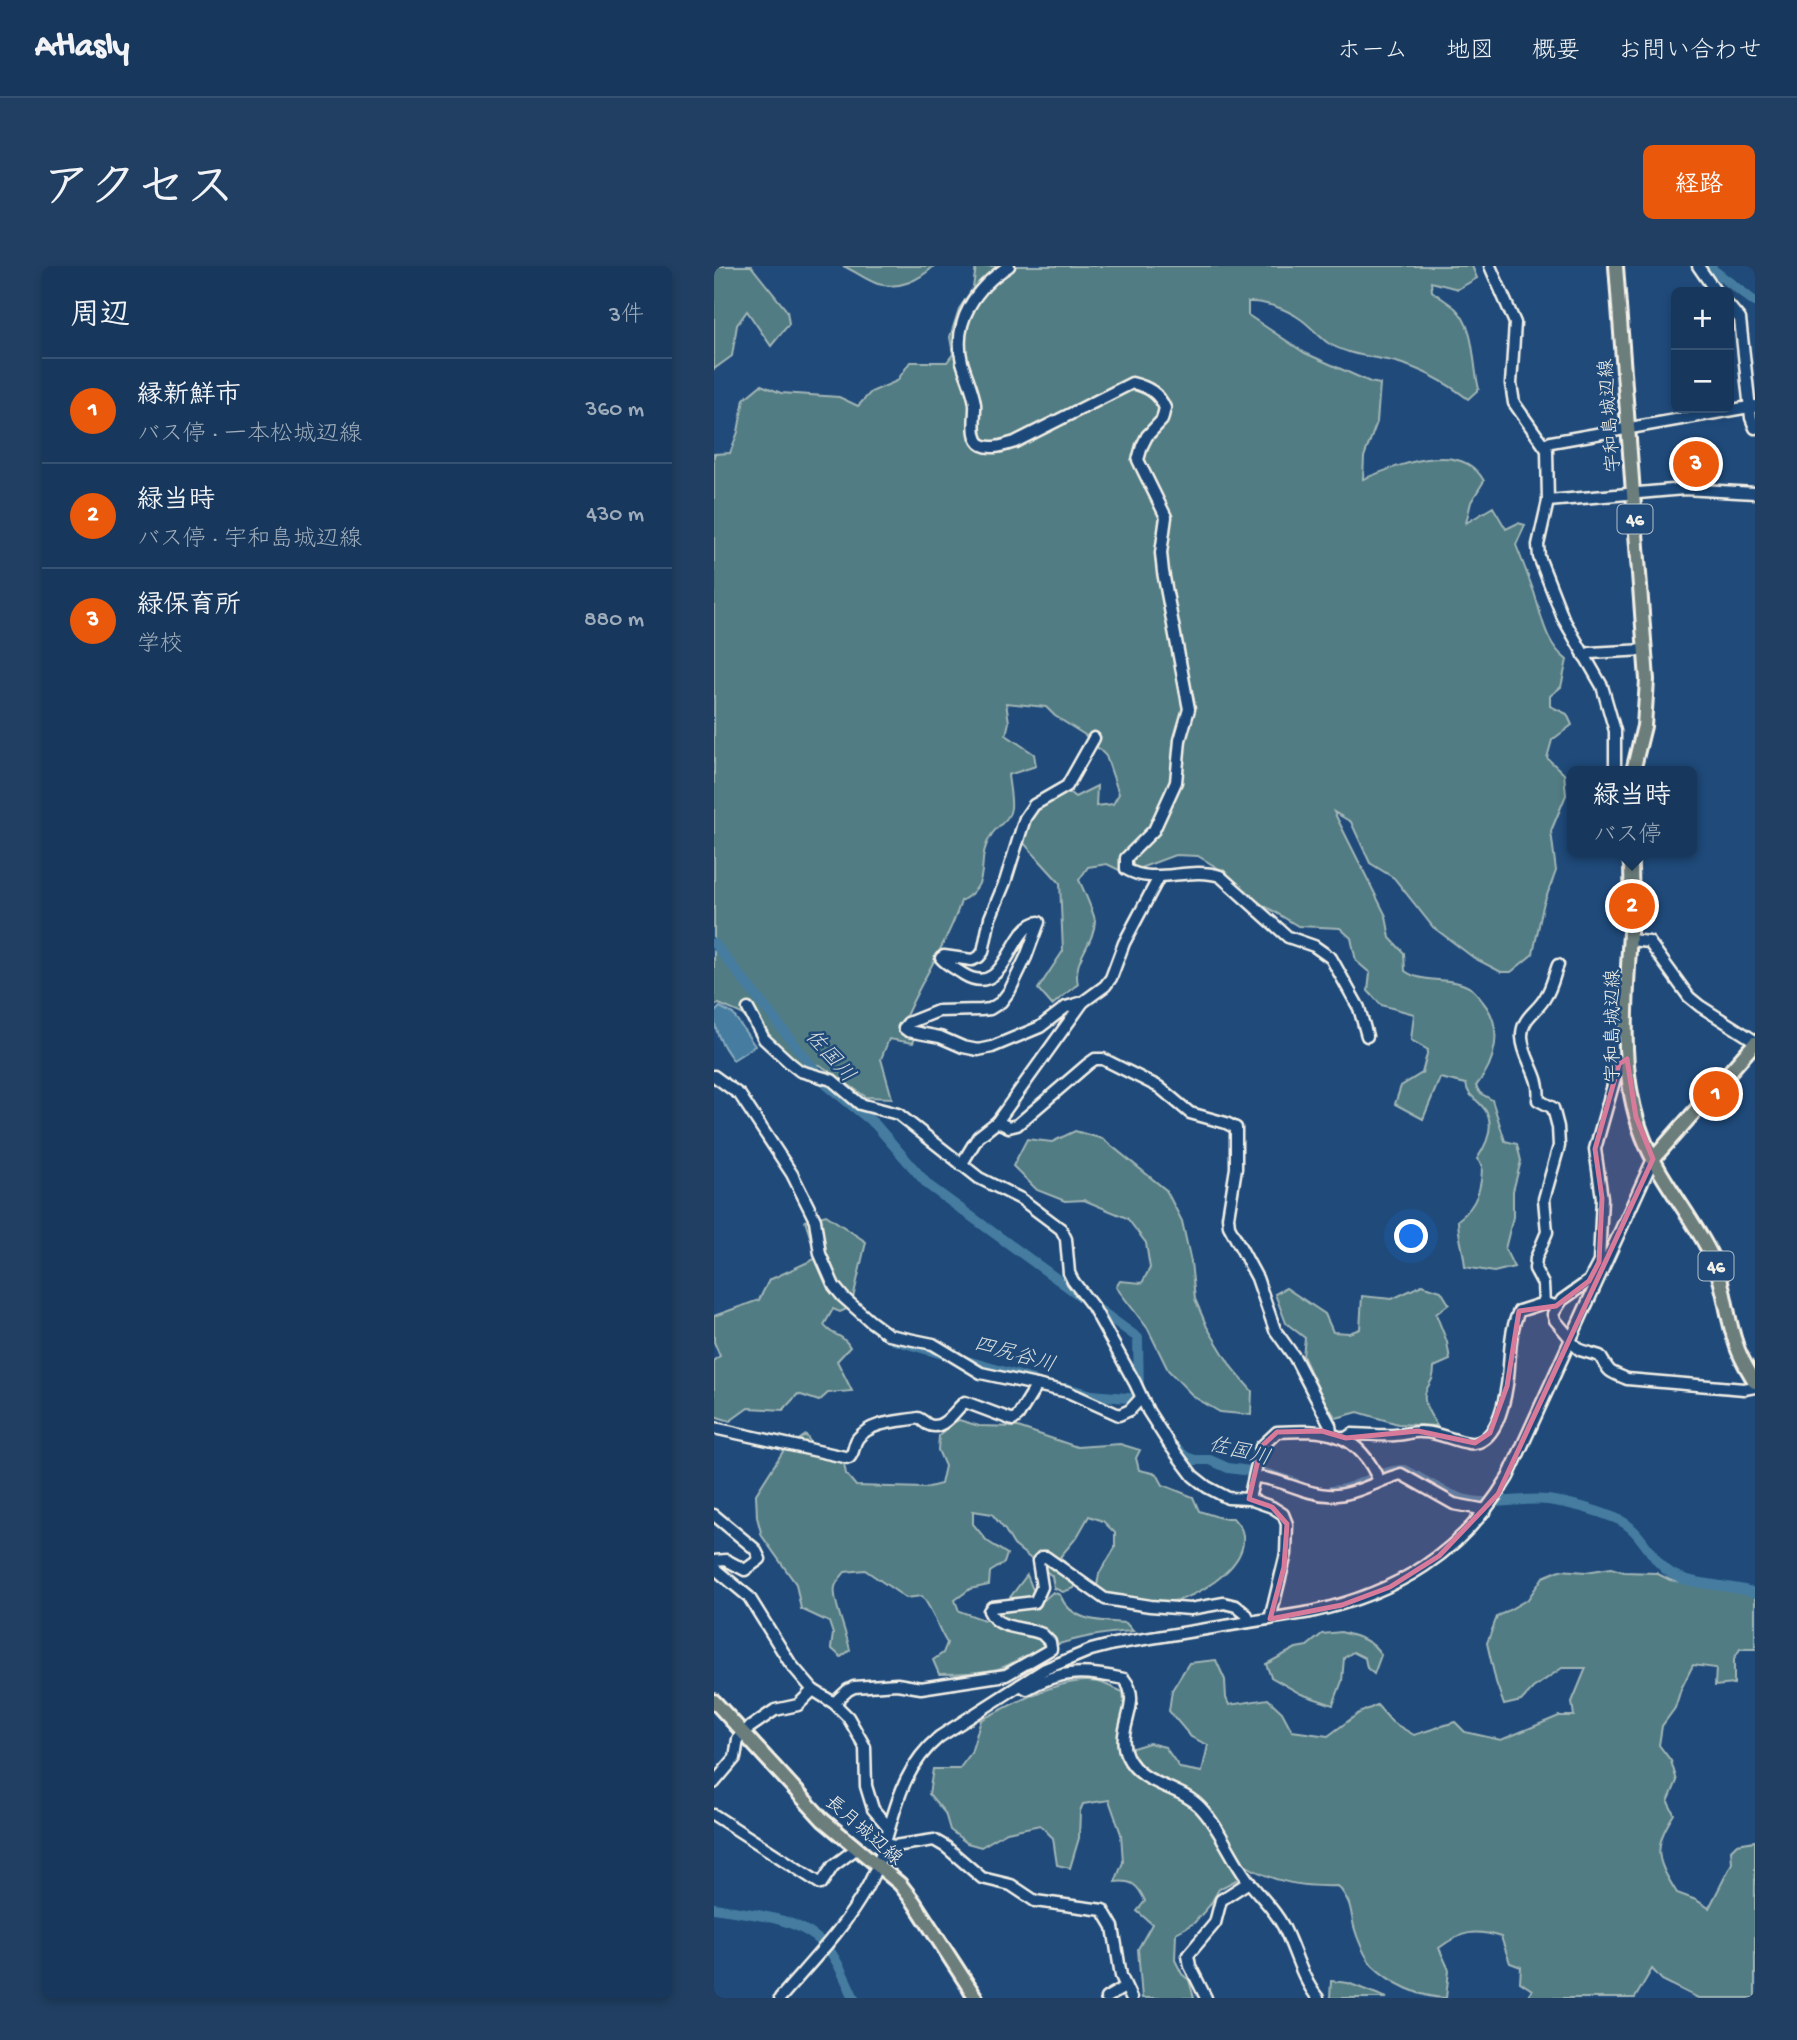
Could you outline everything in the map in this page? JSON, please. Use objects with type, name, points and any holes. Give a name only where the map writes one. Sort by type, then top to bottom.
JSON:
[{"type":"main road","name":"宇和島城辺線","points":[[1616,266],[1647,704],[1634,766]]},
{"type":"main road","name":"宇和島城辺線","points":[[1630,857],[1632,890],[1627,1059],[1636,1117],[1660,1175],[1713,1258],[1720,1276],[1735,1343],[1755,1385]]},
{"type":"main road","points":[[1653,1160],[1755,1042]]},
{"type":"main road","name":"長月城辺線","points":[[714,1701],[807,1805],[900,1884],[976,1998]]},
{"type":"street","points":[[1009,266],[988,280],[973,298],[962,326],[959,344],[962,363],[974,394],[974,421],[978,442],[994,447],[1014,442],[1132,383],[1146,386],[1155,392],[1165,408],[1162,420],[1147,436],[1138,460],[1166,517],[1161,553],[1163,572],[1189,709],[1180,740],[1176,782],[1154,830],[1126,858],[1126,869],[1132,873],[1159,877],[1190,872],[1208,872],[1220,876],[1288,937],[1325,952],[1352,993],[1365,1023],[1367,1036]]},
{"type":"street","points":[[1490,266],[1516,330],[1511,395],[1545,445],[1550,485],[1538,545],[1539,557],[1563,618],[1602,686],[1615,731],[1615,766]]},
{"type":"street","points":[[1698,266],[1713,287]]},
{"type":"street","points":[[1734,312],[1740,319],[1755,428]]},
{"type":"street","points":[[1545,445],[1752,407]]},
{"type":"street","points":[[1548,500],[1684,489],[1755,493]]},
{"type":"street","points":[[1584,656],[1645,650]]},
{"type":"street","points":[[1083,1002],[1066,1007],[1040,1027],[978,1050],[904,1028],[908,1023],[939,1011],[990,1009],[1006,996],[1026,957],[1039,922],[1034,922],[1026,929],[1000,966],[986,980],[979,982],[972,979],[941,958],[944,956],[972,960],[983,952],[990,918],[1005,882],[1025,818],[1034,805],[1067,786],[1094,738]]},
{"type":"street","points":[[961,1165],[978,1137],[997,1122],[1083,1002],[1105,986],[1111,978],[1124,943],[1159,877]]},
{"type":"street","points":[[1630,940],[1649,942],[1689,997],[1755,1042]]},
{"type":"street","points":[[1544,1303],[1543,1284],[1535,1269],[1536,1258],[1547,1232],[1544,1199],[1559,1146],[1558,1127],[1553,1108],[1538,1100],[1540,1088],[1522,1040],[1526,1019],[1547,995],[1558,965]]},
{"type":"street","points":[[748,1009],[764,1039],[790,1063],[800,1070],[832,1080],[860,1104],[898,1114],[979,1178],[1021,1199],[1061,1229],[1066,1239],[1069,1273],[1106,1330],[1163,1437],[1194,1476],[1228,1498],[1249,1499],[1283,1514],[1287,1524],[1284,1567],[1270,1619]]},
{"type":"street","points":[[997,1122],[1009,1127],[1017,1125],[1088,1064],[1095,1059],[1103,1059],[1158,1087],[1190,1113],[1236,1128],[1236,1168],[1229,1226],[1257,1278],[1275,1330],[1300,1368],[1331,1432]]},
{"type":"street","points":[[1627,1059],[1619,1064],[1595,1149],[1602,1198],[1599,1262],[1589,1281],[1556,1306],[1553,1314],[1555,1320],[1580,1350],[1600,1356],[1609,1372],[1627,1379],[1744,1389],[1755,1385]]},
{"type":"street","points":[[714,1076],[740,1095],[792,1174],[815,1220],[825,1268],[843,1297],[889,1335],[933,1344],[981,1373],[1068,1392],[1119,1415],[1130,1410],[1141,1398]]},
{"type":"street","points":[[780,1998],[852,1913],[877,1864],[901,1787],[911,1766],[939,1737],[1045,1669],[1091,1650],[1342,1605],[1390,1587],[1439,1556],[1464,1534],[1486,1510],[1508,1477],[1653,1160]]},
{"type":"street","points":[[1346,1438],[1352,1434],[1398,1435],[1418,1431],[1440,1433],[1475,1443],[1485,1439],[1495,1425],[1507,1386],[1514,1322],[1519,1311],[1544,1303],[1556,1306]]},
{"type":"street","points":[[714,1428],[849,1458],[853,1454],[857,1438],[876,1425],[918,1418],[927,1424],[938,1426],[965,1402],[1013,1420],[1037,1385]]},
{"type":"street","points":[[1249,1499],[1261,1447],[1277,1432],[1331,1432],[1346,1438],[1370,1462],[1379,1481]]},
{"type":"street","points":[[1255,1477],[1269,1477],[1296,1489],[1329,1496],[1343,1495],[1401,1474],[1454,1504],[1486,1510]]},
{"type":"street","points":[[714,1514],[755,1549],[760,1559],[745,1570],[726,1560],[714,1561]]},
{"type":"street","points":[[834,1703],[848,1689],[854,1687],[897,1684],[921,1688],[1006,1675],[1051,1649],[1050,1642],[1042,1634],[1006,1626],[991,1616],[989,1611],[1000,1605],[1035,1602],[1041,1593],[1038,1561],[1042,1557],[1046,1557],[1105,1599],[1190,1609],[1224,1603],[1236,1606],[1247,1615],[1248,1622]]},
{"type":"street","points":[[714,1568],[749,1597],[790,1664],[813,1690],[834,1703],[848,1717],[865,1747],[866,1786],[876,1815],[889,1828]]},
{"type":"street","points":[[1020,1685],[1027,1689],[1057,1675],[1080,1672],[1124,1679],[1130,1686],[1132,1700],[1124,1748],[1128,1758],[1146,1777],[1199,1807],[1224,1839],[1249,1882],[1274,1909],[1318,1998]]},
{"type":"street","points":[[714,1783],[735,1758],[738,1739],[743,1732],[775,1710],[798,1705],[813,1690]]},
{"type":"street","points":[[714,1815],[821,1884],[833,1866],[857,1848]]},
{"type":"street","points":[[884,1844],[894,1846],[934,1840],[982,1878],[1011,1885],[1035,1901],[1102,1910],[1113,1927],[1125,1987],[1131,1998]]},
{"type":"street","points":[[1206,1998],[1190,1966],[1188,1955],[1215,1923],[1221,1900],[1249,1882]]},
{"type":"street","points":[[1106,1998],[1125,1987]]},
{"type":"highlighted area","points":[[1627,1059],[1636,1117],[1653,1159],[1498,1494],[1439,1556],[1390,1587],[1342,1605],[1270,1619],[1284,1567],[1287,1524],[1272,1507],[1249,1499],[1261,1447],[1277,1432],[1322,1431],[1346,1438],[1418,1431],[1475,1443],[1490,1433],[1507,1386],[1519,1311],[1556,1306],[1589,1281],[1599,1262],[1602,1198],[1595,1149],[1619,1064]]},
{"type":"green space","points":[[714,266],[751,266],[787,311],[789,324],[771,346],[747,311],[737,325],[732,356],[714,369]]},
{"type":"green space","points":[[843,266],[934,266],[922,276],[901,285],[886,286]]},
{"type":"green space","points":[[976,266],[1472,266],[1477,278],[1458,289],[1431,282],[1432,291],[1455,308],[1467,325],[1479,389],[1468,399],[1415,368],[1336,347],[1303,321],[1281,309],[1248,302],[1248,315],[1305,353],[1380,384],[1377,422],[1364,457],[1363,479],[1428,459],[1445,458],[1474,468],[1484,481],[1471,502],[1466,523],[1493,507],[1506,529],[1518,523],[1525,525],[1516,545],[1549,638],[1567,660],[1561,687],[1550,696],[1550,706],[1567,714],[1572,725],[1552,740],[1547,758],[1564,774],[1566,795],[1551,831],[1556,871],[1543,906],[1533,954],[1511,972],[1501,972],[1474,958],[1433,927],[1394,878],[1370,863],[1351,822],[1334,812],[1386,916],[1390,938],[1404,953],[1405,971],[1421,978],[1456,982],[1472,989],[1490,1012],[1494,1022],[1493,1055],[1476,1086],[1480,1093],[1492,1100],[1505,1141],[1517,1144],[1521,1161],[1513,1191],[1513,1217],[1505,1249],[1514,1267],[1494,1272],[1465,1267],[1458,1220],[1470,1209],[1481,1181],[1482,1165],[1477,1159],[1489,1133],[1487,1112],[1470,1094],[1466,1084],[1440,1078],[1423,1119],[1395,1104],[1401,1086],[1422,1073],[1428,1050],[1411,1040],[1414,1014],[1381,1005],[1368,991],[1370,973],[1356,961],[1351,938],[1340,928],[1298,926],[1240,891],[1221,870],[1198,856],[1175,855],[1135,870],[1119,870],[1107,864],[1088,867],[1079,880],[1095,921],[1094,930],[1080,959],[1078,984],[1052,1005],[1038,989],[1063,951],[1060,883],[1022,841],[1032,817],[1033,800],[1059,784],[1075,797],[1097,786],[1096,806],[1113,804],[1119,794],[1106,756],[1085,735],[1046,707],[1006,703],[1009,722],[1006,735],[1034,754],[1036,766],[1008,775],[1010,812],[992,834],[984,853],[978,886],[961,901],[949,931],[906,1016],[918,1030],[913,1043],[889,1039],[881,1059],[892,1098],[866,1097],[820,1065],[798,1064],[740,1013],[719,1004],[714,1005],[714,454],[730,453],[738,432],[744,399],[761,385],[781,393],[839,397],[858,406],[871,392],[897,381],[910,362],[947,362],[953,354],[950,337],[959,309],[973,288]]},
{"type":"green space","points":[[1075,1131],[1103,1139],[1166,1190],[1182,1221],[1191,1262],[1195,1299],[1207,1327],[1232,1368],[1252,1391],[1251,1415],[1220,1412],[1194,1397],[1168,1370],[1148,1329],[1116,1287],[1120,1281],[1142,1283],[1150,1268],[1146,1243],[1127,1218],[1084,1200],[1065,1201],[1037,1190],[1013,1166],[1027,1139],[1052,1142]]},
{"type":"green space","points":[[826,1215],[866,1242],[851,1307],[840,1312],[833,1309],[824,1325],[850,1347],[837,1361],[852,1391],[828,1393],[819,1401],[798,1394],[783,1410],[748,1408],[730,1421],[714,1416],[714,1360],[720,1356],[714,1342],[714,1316],[759,1300],[769,1280],[817,1258],[805,1221]]},
{"type":"green space","points":[[1422,1285],[1441,1291],[1449,1304],[1436,1314],[1447,1342],[1450,1360],[1434,1367],[1425,1394],[1427,1407],[1437,1426],[1398,1424],[1358,1412],[1336,1418],[1322,1397],[1303,1356],[1305,1338],[1286,1323],[1275,1294],[1286,1288],[1325,1314],[1333,1332],[1349,1333],[1360,1329],[1362,1296],[1392,1299]]},
{"type":"green space","points":[[959,1420],[979,1426],[1018,1427],[1077,1447],[1120,1444],[1140,1450],[1136,1458],[1139,1470],[1157,1474],[1163,1485],[1193,1497],[1199,1511],[1221,1518],[1233,1518],[1242,1531],[1240,1554],[1214,1582],[1182,1599],[1151,1601],[1105,1594],[1096,1591],[1099,1574],[1115,1548],[1115,1533],[1103,1521],[1089,1516],[1077,1537],[1060,1557],[1073,1571],[1074,1588],[1063,1592],[1054,1588],[1052,1576],[1014,1545],[992,1514],[973,1511],[973,1524],[987,1541],[1007,1554],[1004,1563],[990,1572],[989,1585],[970,1589],[955,1600],[959,1611],[984,1620],[998,1613],[1027,1575],[1033,1590],[1044,1600],[1053,1592],[1060,1595],[1065,1604],[1079,1615],[1126,1623],[1133,1631],[1080,1638],[1041,1650],[998,1669],[939,1674],[933,1660],[943,1653],[947,1643],[922,1596],[906,1598],[865,1570],[845,1572],[835,1587],[850,1650],[841,1657],[831,1648],[833,1634],[829,1622],[801,1609],[796,1584],[762,1536],[757,1517],[756,1494],[784,1450],[806,1435],[818,1455],[844,1463],[846,1474],[856,1486],[925,1488],[941,1484],[945,1466],[938,1450],[939,1436],[948,1425]]},
{"type":"green space","points":[[1611,1568],[1624,1572],[1656,1573],[1670,1580],[1755,1595],[1755,1649],[1740,1649],[1734,1659],[1734,1684],[1715,1686],[1716,1668],[1693,1665],[1675,1708],[1662,1726],[1659,1745],[1671,1761],[1677,1781],[1668,1802],[1674,1814],[1662,1836],[1659,1854],[1677,1893],[1709,1908],[1732,1863],[1731,1850],[1737,1844],[1755,1841],[1755,1998],[1698,1998],[1662,1980],[1652,1969],[1635,1998],[1527,1998],[1532,1990],[1520,1982],[1521,1967],[1510,1963],[1501,1937],[1476,1932],[1455,1938],[1439,1948],[1449,1970],[1446,1998],[1426,1995],[1397,1983],[1372,1965],[1354,1928],[1350,1905],[1338,1886],[1290,1883],[1245,1865],[1240,1878],[1219,1889],[1210,1905],[1194,1923],[1176,1933],[1175,1960],[1182,1974],[1189,1980],[1194,1998],[1142,1998],[1138,1949],[1152,1924],[1137,1911],[1145,1901],[1137,1887],[1126,1882],[1115,1882],[1123,1862],[1121,1834],[1109,1800],[1083,1804],[1080,1811],[1079,1838],[1070,1868],[1057,1865],[1053,1838],[1040,1825],[1007,1832],[981,1847],[967,1843],[950,1830],[945,1813],[929,1794],[933,1769],[959,1769],[971,1753],[981,1720],[1040,1692],[1072,1682],[1102,1683],[1123,1692],[1125,1713],[1117,1743],[1133,1748],[1149,1743],[1165,1747],[1180,1768],[1202,1772],[1208,1745],[1191,1737],[1169,1711],[1172,1690],[1189,1663],[1216,1660],[1225,1680],[1229,1705],[1268,1699],[1282,1712],[1292,1731],[1328,1736],[1359,1713],[1377,1705],[1392,1722],[1414,1735],[1455,1722],[1465,1732],[1501,1740],[1559,1716],[1574,1716],[1572,1702],[1586,1668],[1562,1668],[1533,1688],[1521,1701],[1504,1705],[1487,1643],[1497,1617],[1528,1599],[1543,1577],[1560,1570],[1586,1572]]},
{"type":"green space","points":[[1341,1632],[1369,1642],[1381,1655],[1374,1674],[1367,1668],[1365,1658],[1353,1652],[1344,1658],[1342,1681],[1333,1705],[1301,1694],[1271,1677],[1266,1664],[1296,1648],[1307,1646],[1322,1634]]},
{"type":"green space","points":[[1331,1981],[1348,1983],[1387,1998],[1330,1998]]},
{"type":"water","points":[[720,1007],[733,1014],[755,1046],[733,1060],[722,1044],[715,1026],[714,1013]]},
{"type":"waterway","points":[[1708,266],[1755,302]]},
{"type":"waterway","name":"佐国川","points":[[714,943],[827,1085],[875,1124],[928,1185],[1138,1338],[1139,1392]]},
{"type":"waterway","name":"四尻谷川","points":[[894,1340],[1033,1380]]},
{"type":"waterway","name":"四尻谷川","points":[[1066,1388],[1092,1395],[1139,1399]]},
{"type":"waterway","name":"佐国川","points":[[1173,1445],[1186,1457],[1195,1460],[1210,1460],[1228,1468],[1265,1473],[1295,1483]]},
{"type":"waterway","name":"佐国川","points":[[1331,1491],[1405,1470],[1463,1499],[1485,1502],[1537,1499],[1574,1505],[1625,1523],[1657,1561],[1672,1574],[1691,1581],[1755,1593]]},
{"type":"waterway","points":[[714,1908],[778,1919],[808,1932],[821,1941],[832,1954],[854,1998]]},
{"type":"place","name":"緑保育所","points":[[1696,464]]},
{"type":"place","name":"緑当時","points":[[1632,906]]},
{"type":"place","name":"縁新鮮市","points":[[1716,1094]]}]
